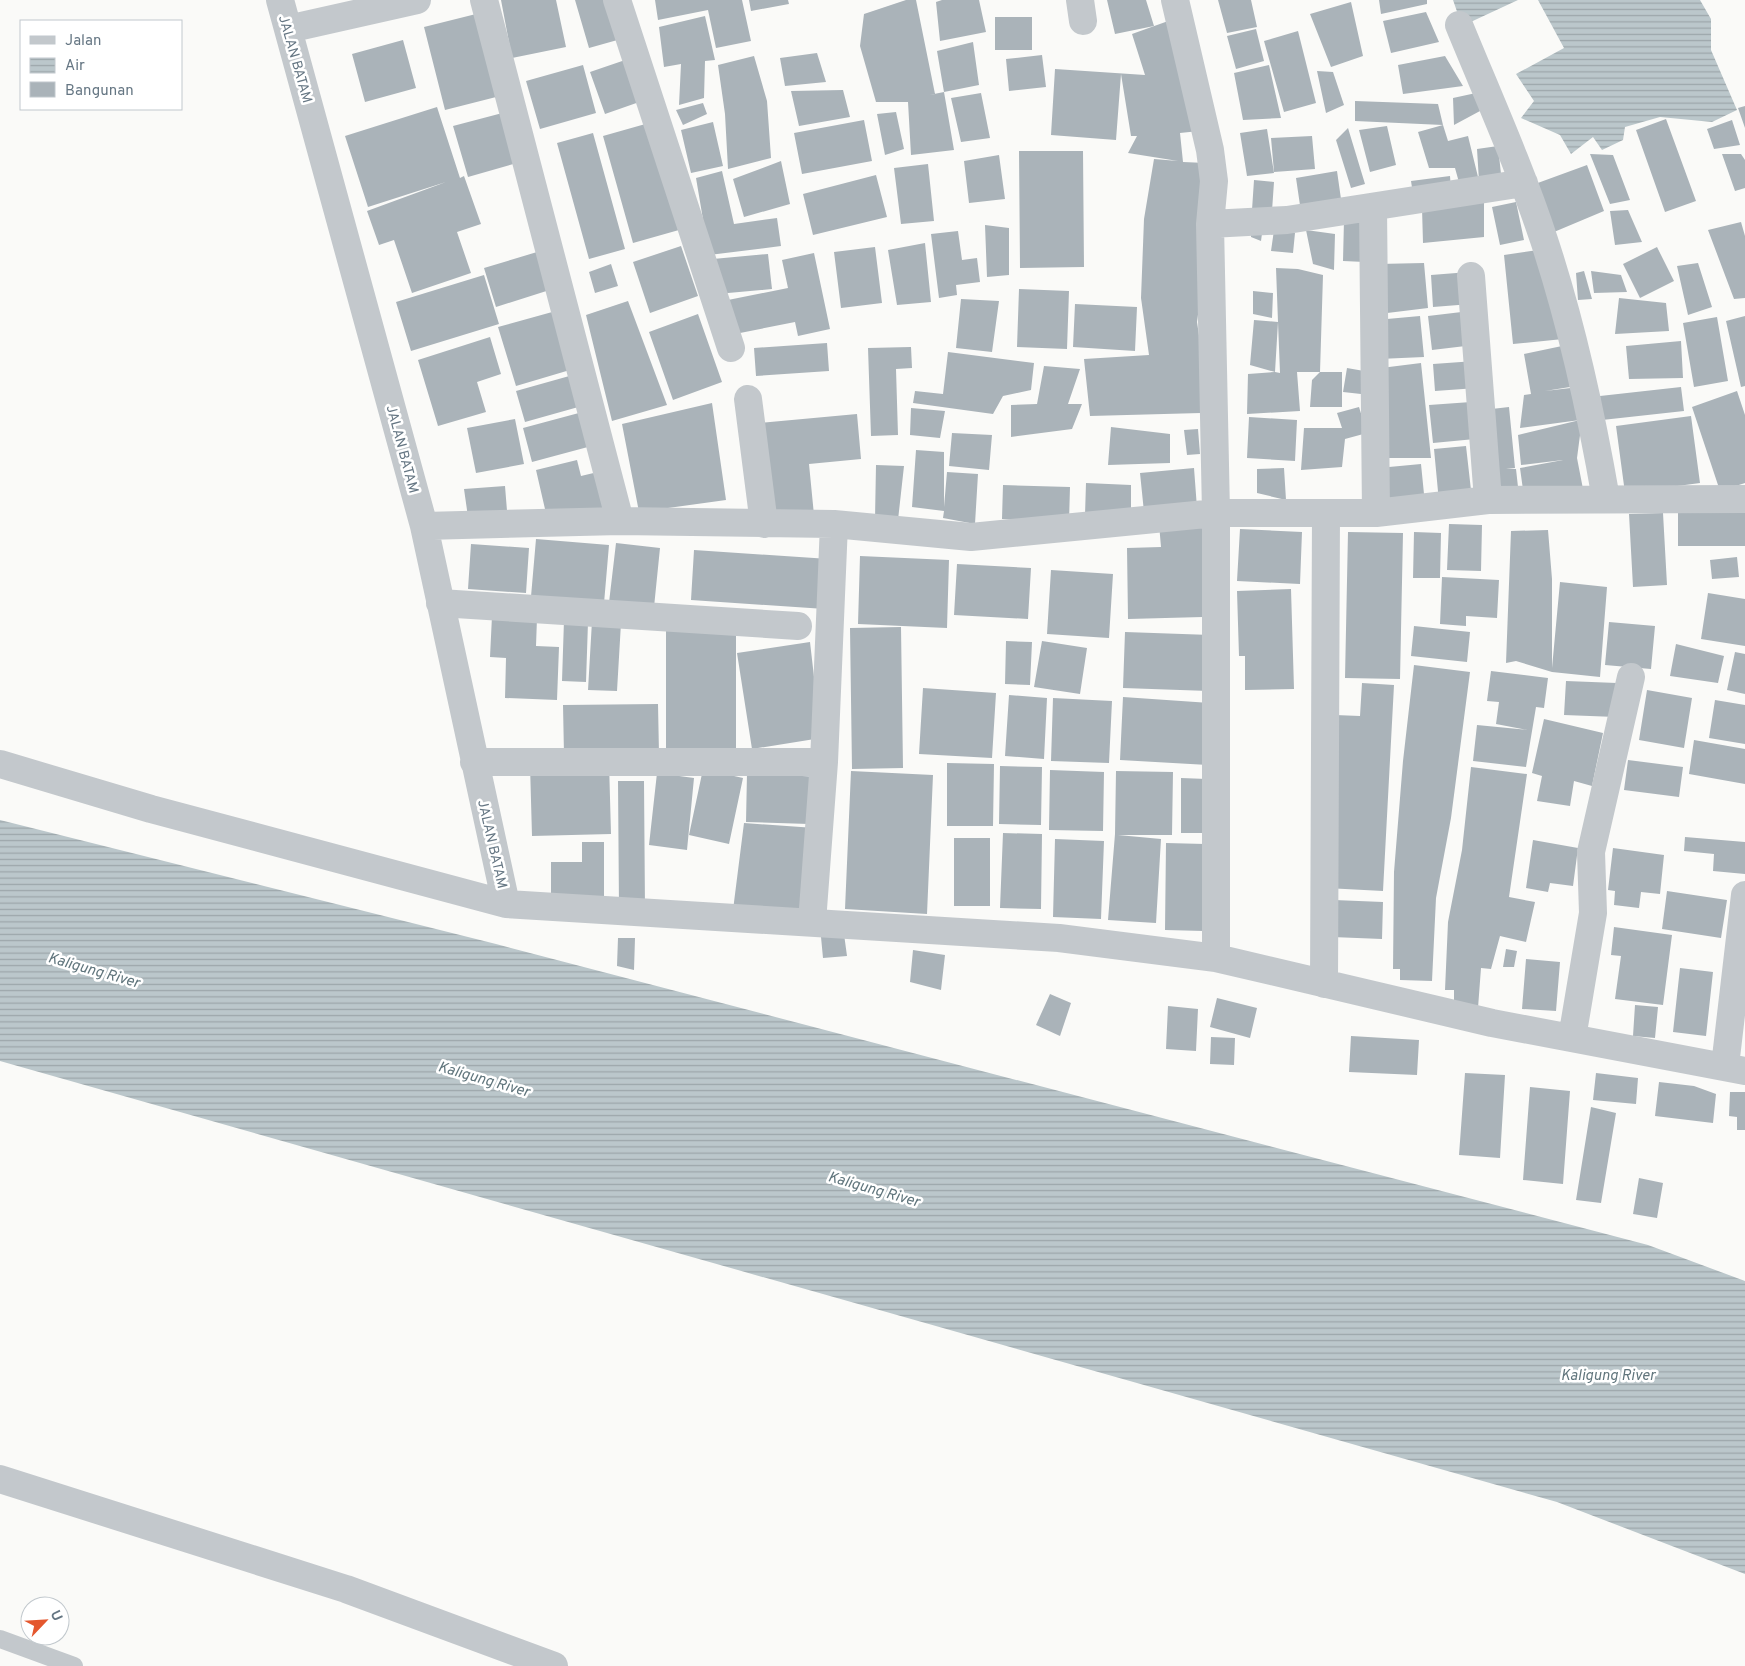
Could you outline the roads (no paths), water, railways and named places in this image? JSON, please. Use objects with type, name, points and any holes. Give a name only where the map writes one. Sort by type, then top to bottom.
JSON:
[{"type":"street","name":"JALAN BATAM","points":[[280,0],[424,526],[506,904]]},
{"type":"street","points":[[288,29],[417,0]]},
{"type":"street","points":[[484,0],[620,521]]},
{"type":"street","points":[[617,0],[732,348]]},
{"type":"street","points":[[1175,0],[1210,150],[1214,181],[1210,224],[1216,513],[1216,958]]},
{"type":"street","points":[[1459,25],[1524,183],[1545,241],[1590,406],[1606,499]]},
{"type":"street","points":[[1210,224],[1287,220],[1524,183]]},
{"type":"street","points":[[1374,207],[1376,513]]},
{"type":"street","points":[[1471,276],[1488,500]]},
{"type":"street","points":[[748,399],[764,524]]},
{"type":"street","points":[[424,526],[620,521],[834,524],[971,537],[1216,513],[1376,513],[1488,500],[1745,499]]},
{"type":"street","points":[[1324,984],[1326,513]]},
{"type":"street","points":[[812,922],[824,762],[834,524]]},
{"type":"street","points":[[440,602],[798,626]]},
{"type":"street","points":[[1572,1038],[1593,913],[1591,852],[1631,677]]},
{"type":"street","points":[[474,762],[824,762]]},
{"type":"street","points":[[0,764],[151,809],[506,904],[1059,938],[1216,958],[1492,1023],[1735,1068],[1744,903]]},
{"type":"street","points":[[0,1479],[346,1589],[554,1666]]},
{"type":"lane","points":[[0,1639],[74,1666]]},
{"type":"water","points":[[1453,0],[1518,0],[1462,26]]},
{"type":"water","points":[[1538,0],[1700,0],[1711,19],[1711,50],[1737,110],[1712,122],[1660,117],[1625,127],[1623,140],[1602,150],[1593,137],[1571,154],[1560,135],[1521,118],[1534,101],[1516,74],[1564,48]]},
{"type":"water","name":"Kaligung River","points":[[0,820],[496,944],[1648,1245],[1745,1281],[1745,1574],[1557,1502],[0,1061]]}]
